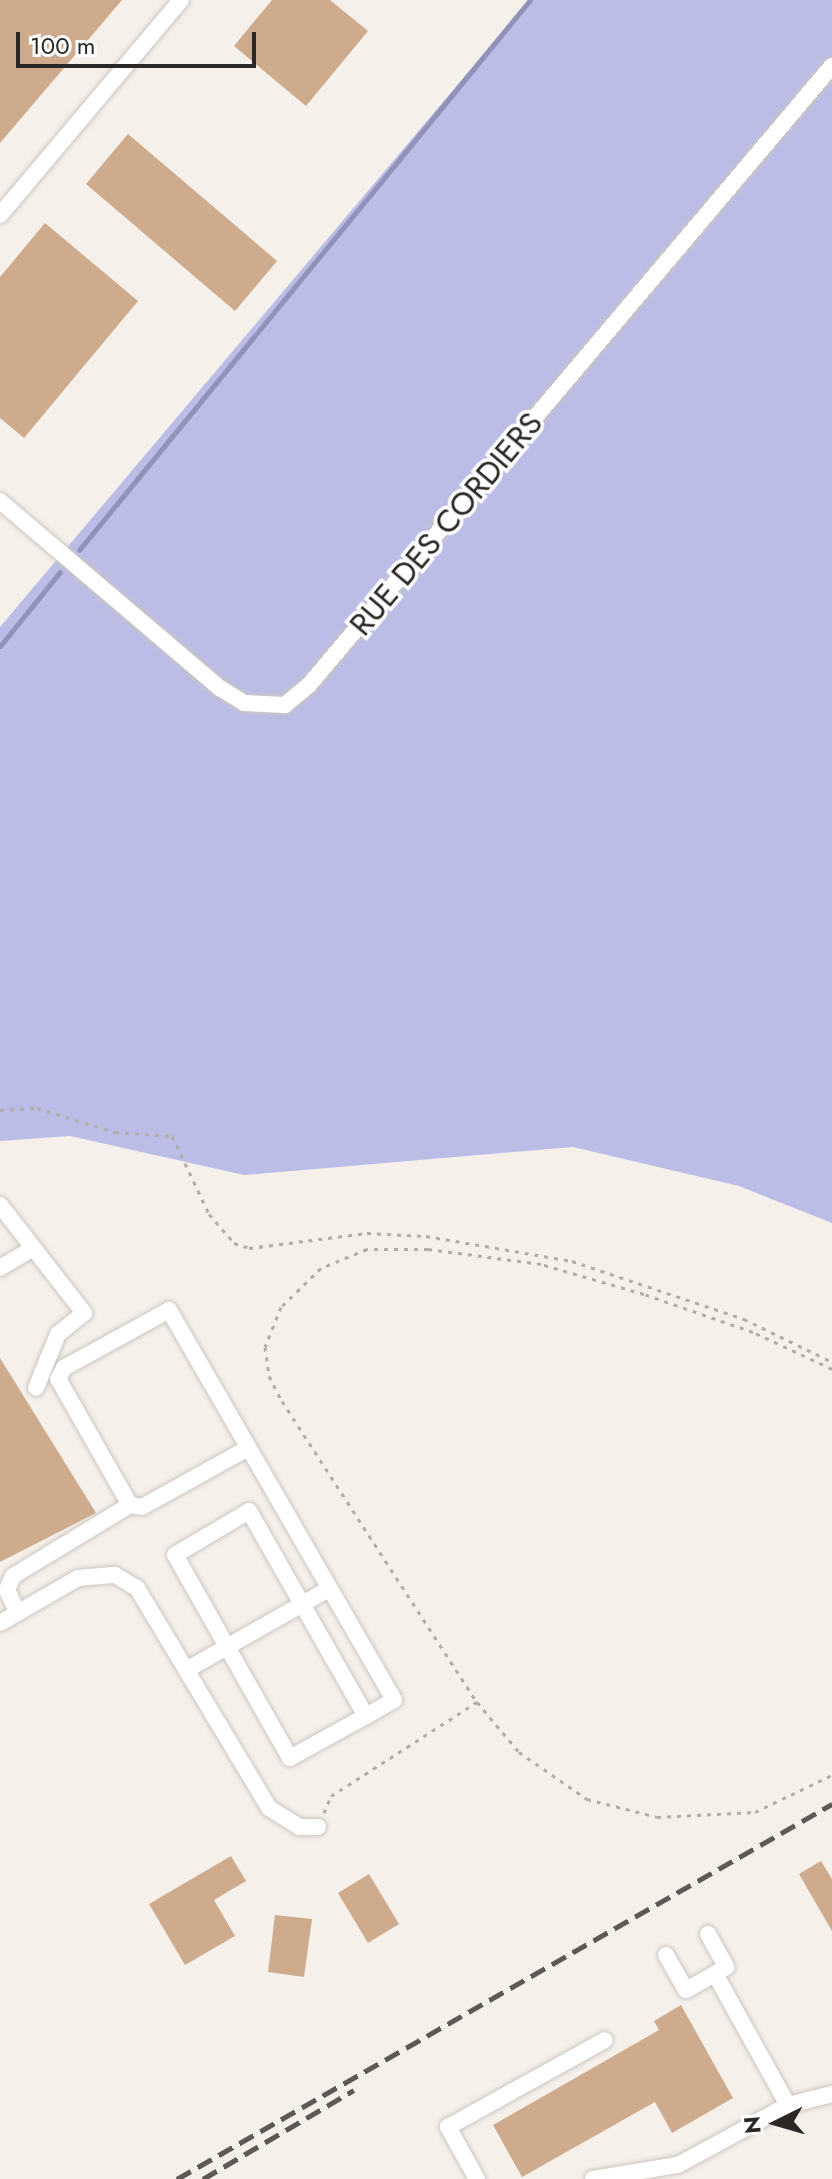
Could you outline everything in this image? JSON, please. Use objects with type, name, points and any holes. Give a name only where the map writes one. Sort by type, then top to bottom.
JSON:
[{"type":"street","points":[[0,215],[181,0]]},
{"type":"street","name":"RUE DES CORDIERS","points":[[0,501],[220,688],[244,703],[285,705],[309,685],[832,66]]},
{"type":"street","points":[[0,1205],[84,1313],[58,1334],[36,1388]]},
{"type":"street","points":[[0,1268],[33,1248]]},
{"type":"street","points":[[130,1505],[58,1379],[64,1368],[169,1310],[394,1700],[366,1716],[290,1758],[175,1555],[249,1511],[366,1716]]},
{"type":"street","points":[[18,1613],[7,1590],[13,1576],[130,1505],[142,1507],[248,1448]]},
{"type":"street","points":[[0,1623],[78,1578],[115,1575],[151,1603],[269,1808],[299,1827],[318,1827]]},
{"type":"street","points":[[188,1669],[329,1589]]},
{"type":"street","points":[[666,1955],[686,1990],[726,1967],[708,1934]]},
{"type":"street","points":[[715,1974],[788,2105]]},
{"type":"street","points":[[477,2179],[448,2127],[605,2040]]},
{"type":"street","points":[[593,2179],[678,2165],[788,2105],[832,2094]]},
{"type":"path","points":[[0,1110],[37,1108],[115,1132],[172,1136],[209,1214],[234,1243],[249,1248],[367,1233],[426,1236],[572,1261],[744,1319],[832,1362]]},
{"type":"path","points":[[832,1369],[753,1332],[541,1264],[428,1249],[367,1249],[321,1268],[281,1307],[265,1347],[269,1376],[477,1702],[519,1752],[587,1799],[657,1817],[755,1812],[832,1775]]},
{"type":"path","points":[[318,1827],[331,1796],[477,1702]]},
{"type":"shaded area","points":[[529,0],[832,0],[832,1223],[739,1186],[573,1147],[244,1175],[70,1136],[0,1141],[0,627]]},
{"type":"building","points":[[0,0],[122,0],[0,143]]},
{"type":"building","points":[[272,0],[330,0],[368,31],[306,106],[234,46]]},
{"type":"building","points":[[128,134],[277,261],[235,311],[86,184]]},
{"type":"building","points":[[45,223],[138,301],[24,438],[0,418],[0,277]]},
{"type":"building","points":[[0,1358],[96,1513],[0,1562]]},
{"type":"building","points":[[231,1856],[246,1881],[214,1900],[235,1936],[185,1965],[149,1904]]},
{"type":"building","points":[[821,1861],[832,1879],[832,1931],[799,1874]]},
{"type":"building","points":[[369,1874],[399,1924],[368,1943],[338,1893]]},
{"type":"building","points":[[275,1915],[312,1919],[304,1977],[268,1972]]},
{"type":"building","points":[[681,2005],[733,2098],[672,2133],[655,2102],[522,2177],[493,2125],[659,2030],[654,2021]]},
{"type":"waterway","points":[[79,550],[530,0]]},
{"type":"waterway","points":[[0,646],[60,572]]},
{"type":"railway","points":[[177,2179],[832,1804]]},
{"type":"railway","points":[[203,2179],[354,2090]]}]
